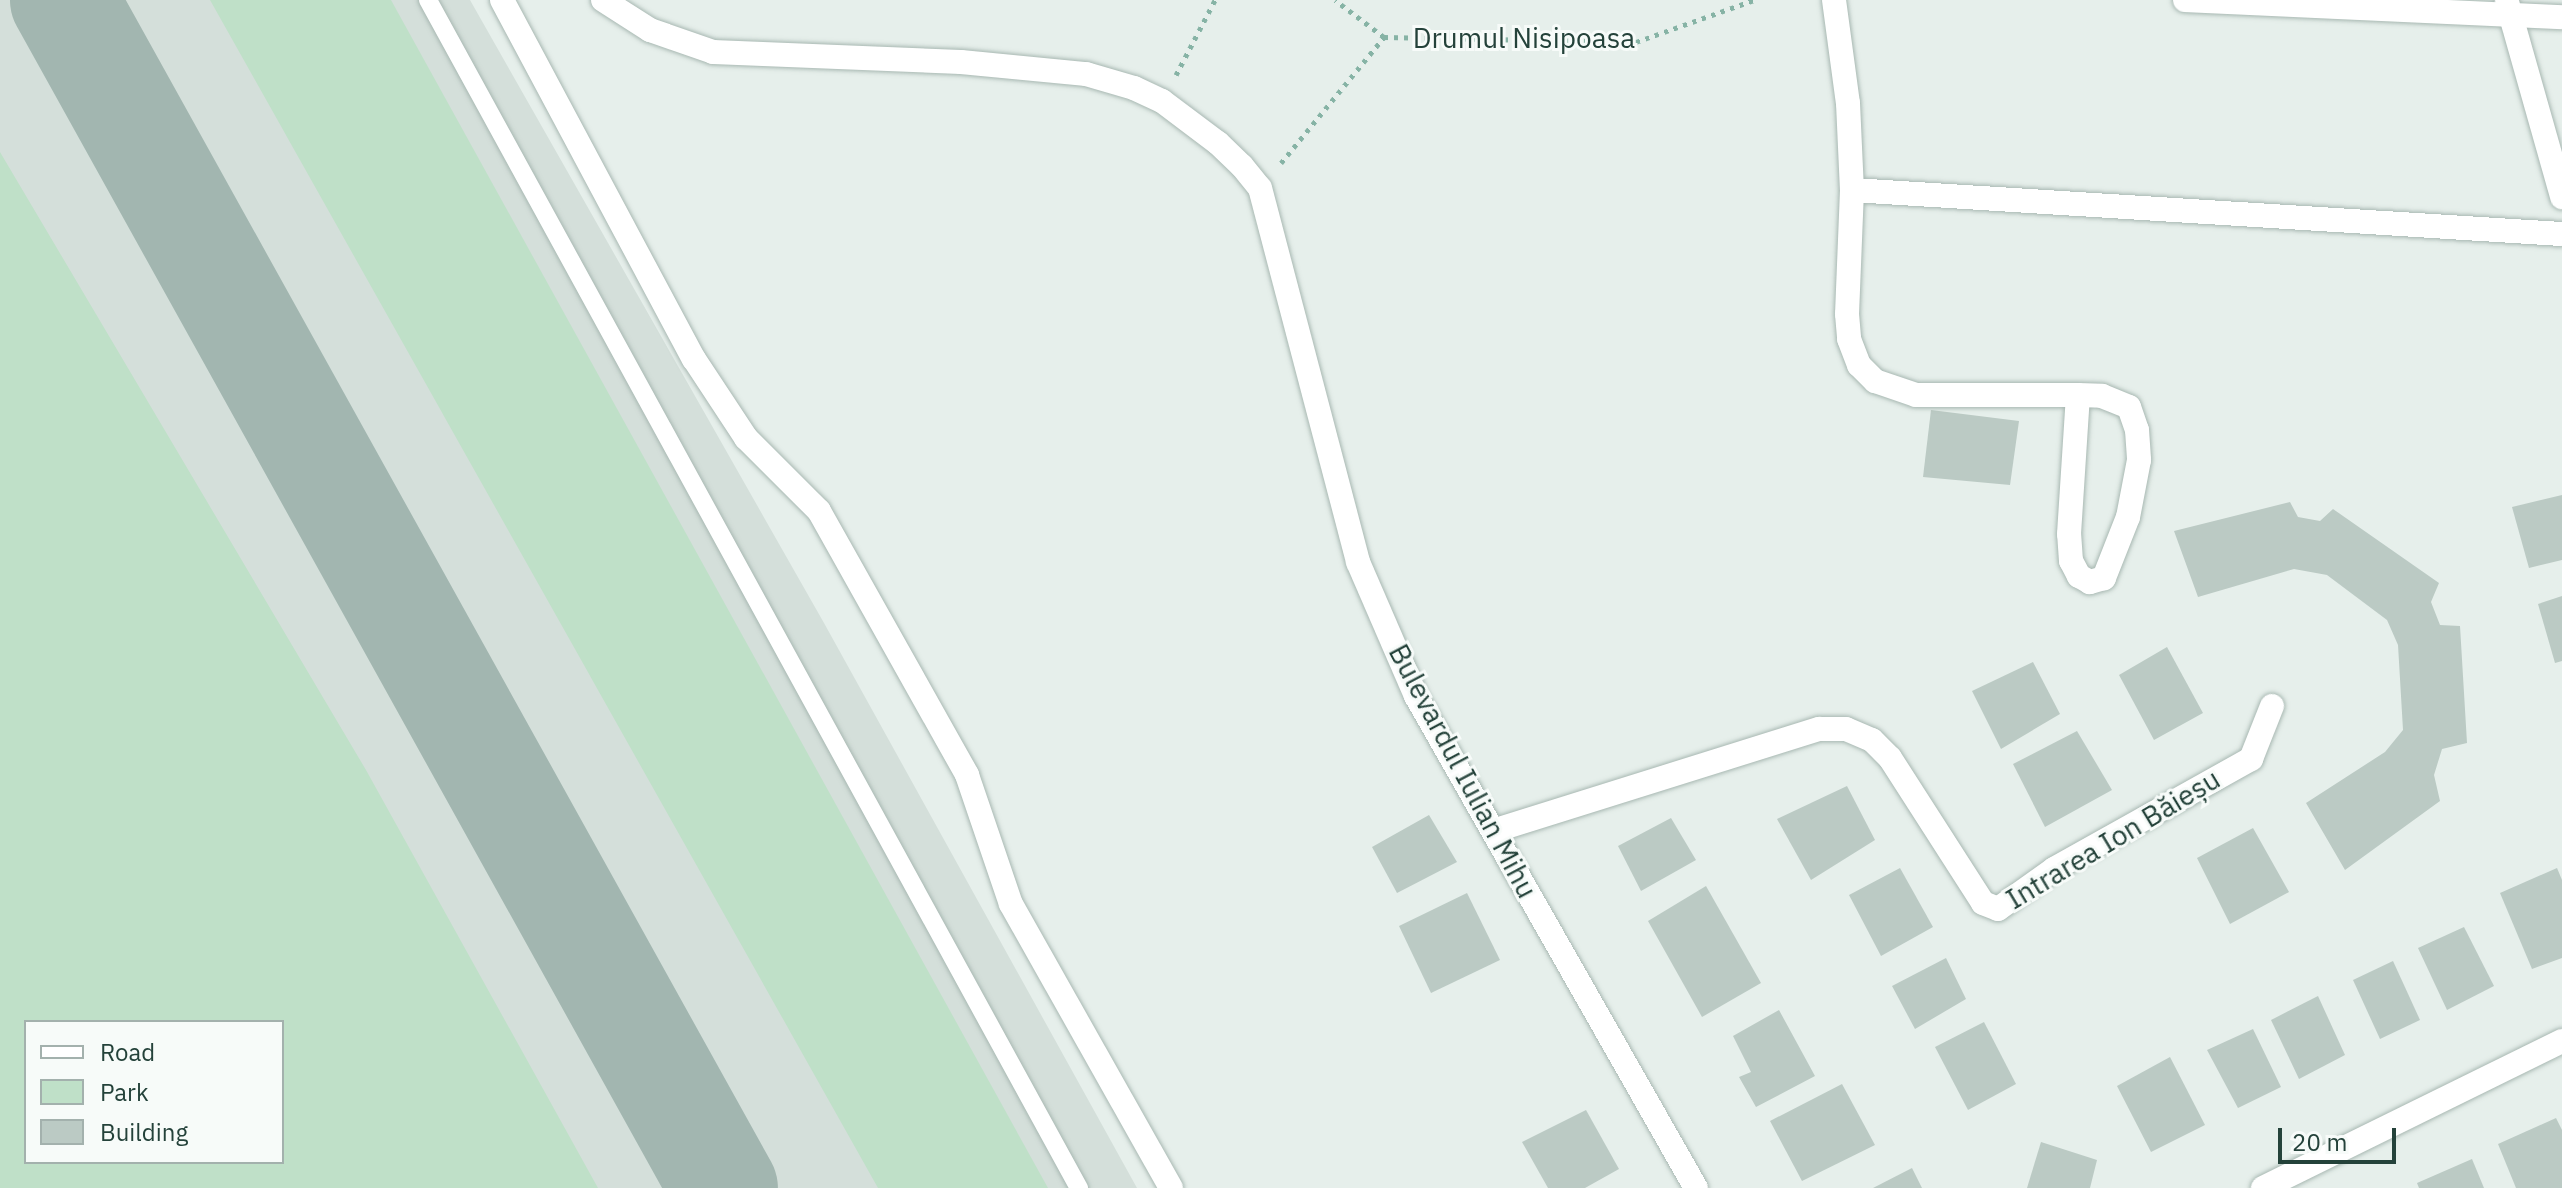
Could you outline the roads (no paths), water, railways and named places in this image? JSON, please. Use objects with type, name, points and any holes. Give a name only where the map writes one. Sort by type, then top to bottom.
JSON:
[{"type":"street","points":[[502,0],[694,359],[746,438],[819,511],[882,622],[967,775],[1011,904],[1171,1188]]},
{"type":"street","name":"Bulevardul Iulian Mihu","points":[[603,0],[650,30],[713,52],[961,62],[1086,74],[1162,101],[1218,143],[1260,188],[1358,562],[1416,696],[1696,1188]]},
{"type":"street","points":[[1834,0],[1848,103],[1852,190],[1849,339],[1859,365],[1875,381],[1916,395],[2078,395],[2102,396],[2129,407],[2137,430],[2139,460],[2128,517],[2104,578],[2090,582],[2079,576],[2071,561],[2069,534],[2078,395]]},
{"type":"street","points":[[2185,0],[2509,8],[2562,17]]},
{"type":"street","points":[[2509,8],[2562,197]]},
{"type":"street","points":[[1852,190],[2562,234]]},
{"type":"street","name":"Intrarea Ion Băieșu","points":[[1493,831],[1819,729],[1846,729],[1872,740],[1890,758],[1983,903],[1998,909],[2054,869],[2251,759],[2272,706]]},
{"type":"street","points":[[2263,1188],[2562,1041]]},
{"type":"lane","points":[[428,0],[1079,1188]]}]
